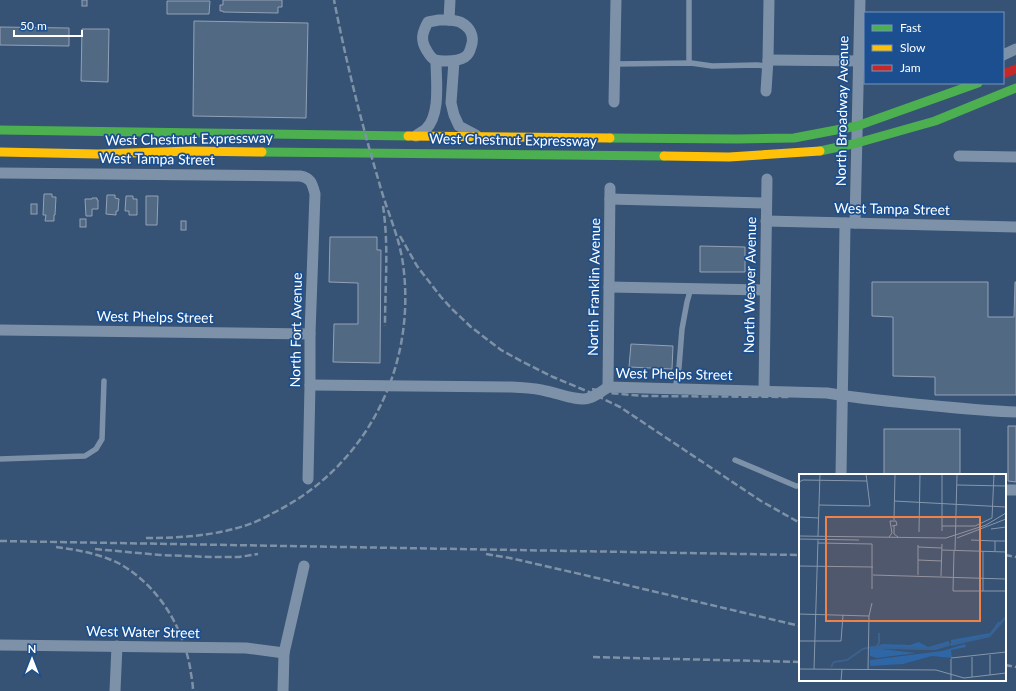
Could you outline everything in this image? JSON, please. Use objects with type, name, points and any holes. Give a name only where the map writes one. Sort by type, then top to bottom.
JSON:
[{"type":"main road","points":[[1004,74],[1016,69]]},
{"type":"main road","name":"West Chestnut Expressway","points":[[0,130],[415,136],[737,139],[794,138],[857,126],[975,84]]},
{"type":"main road","name":"West Chestnut Expressway","points":[[0,152],[98,154],[192,151],[729,156],[817,152],[857,143],[935,121],[1016,88]]},
{"type":"street","points":[[449,20],[450,0]]},
{"type":"street","points":[[614,102],[616,0]]},
{"type":"street","points":[[766,91],[769,0]]},
{"type":"street","name":"North Broadway Avenue","points":[[843,396],[850,223],[862,61],[860,0]]},
{"type":"street","points":[[449,20],[459,22],[467,27],[472,35],[472,43],[469,52],[464,58],[454,61],[436,61],[431,58],[425,48],[422,38],[424,29],[428,22],[449,20]]},
{"type":"street","points":[[1004,55],[1016,49]]},
{"type":"street","points":[[415,136],[427,128],[435,115],[437,104],[436,61]]},
{"type":"street","points":[[454,61],[451,103],[454,115],[459,126],[478,136]]},
{"type":"street","points":[[768,63],[862,61]]},
{"type":"street","points":[[959,156],[1016,157]]},
{"type":"street","name":"West Tampa Street","points":[[0,173],[300,176],[307,177],[312,183]]},
{"type":"street","name":"North Weaver Avenue","points":[[764,390],[767,179]]},
{"type":"street","name":"North Fort Avenue","points":[[308,479],[310,334],[315,194],[312,183]]},
{"type":"street","name":"North Franklin Avenue","points":[[608,387],[610,193],[766,203]]},
{"type":"street","name":"West Tampa Street","points":[[766,221],[1016,227]]},
{"type":"street","points":[[609,287],[765,290]]},
{"type":"street","name":"West Phelps Street","points":[[0,330],[310,334]]},
{"type":"street","name":"West Phelps Street","points":[[310,385],[512,387],[530,388],[584,399],[590,398],[608,387],[827,392],[843,396],[990,411],[1016,412]]},
{"type":"street","points":[[841,474],[843,396]]},
{"type":"street","points":[[284,691],[284,652],[304,566]]},
{"type":"street","name":"West Water Street","points":[[0,645],[246,648],[284,652]]},
{"type":"street","points":[[115,691],[116,646]]},
{"type":"lane","points":[[689,0],[689,63]]},
{"type":"lane","points":[[615,64],[689,63],[712,66],[757,65],[768,63]]},
{"type":"lane","points":[[675,389],[679,367],[682,329],[691,288]]},
{"type":"lane","points":[[0,459],[85,456],[96,449],[102,439],[104,381]]},
{"type":"lane","points":[[736,460],[799,486]]},
{"type":"building","points":[[82,0],[87,0],[87,6],[82,6]]},
{"type":"building","points":[[223,0],[282,0],[282,7],[278,7],[278,13],[223,12],[220,11],[220,5],[223,5]]},
{"type":"building","points":[[167,1],[210,1],[209,14],[167,14]]},
{"type":"building","points":[[194,21],[308,23],[306,118],[193,116]]},
{"type":"building","points":[[0,27],[69,28],[69,46],[0,45]]},
{"type":"building","points":[[82,29],[109,29],[108,82],[81,81]]},
{"type":"building","points":[[44,194],[52,194],[52,197],[56,197],[54,221],[45,221],[46,215],[43,215]]},
{"type":"building","points":[[107,195],[115,195],[115,198],[119,199],[118,211],[116,211],[116,215],[106,214]]},
{"type":"building","points":[[126,196],[133,196],[133,199],[137,199],[137,215],[129,215],[129,211],[125,211]]},
{"type":"building","points":[[146,196],[158,196],[157,225],[146,225]]},
{"type":"building","points":[[97,198],[98,209],[92,209],[92,216],[86,216],[85,199]]},
{"type":"building","points":[[31,204],[37,204],[37,214],[31,214]]},
{"type":"building","points":[[80,219],[86,219],[86,227],[80,227]]},
{"type":"building","points":[[181,221],[186,221],[186,230],[181,230]]},
{"type":"building","points":[[330,237],[377,237],[377,250],[381,250],[380,363],[333,362],[334,324],[358,324],[358,283],[329,282]]},
{"type":"building","points":[[700,246],[745,247],[745,272],[700,272]]},
{"type":"building","points":[[872,282],[988,282],[988,317],[1014,317],[1016,282],[1016,395],[935,395],[935,377],[893,376],[893,317],[872,316]]},
{"type":"building","points":[[631,344],[673,346],[672,369],[629,367]]},
{"type":"building","points":[[1008,426],[1016,426],[1016,482],[1008,481]]},
{"type":"building","points":[[884,429],[960,429],[960,474],[884,474]]},
{"type":"railway","points":[[146,538],[195,536],[248,525],[263,519],[306,493],[335,469],[359,441],[378,410],[393,375],[402,339],[405,302],[403,264],[399,243],[372,159],[360,114],[334,0]]},
{"type":"railway","points":[[383,206],[386,236],[385,326]]},
{"type":"railway","points":[[400,236],[417,266],[441,297],[471,327],[501,350],[553,377],[620,407],[761,501],[799,522]]},
{"type":"railway","points":[[592,389],[610,393],[643,396],[790,397]]},
{"type":"railway","points":[[0,541],[799,555]]},
{"type":"railway","points":[[56,547],[89,553],[113,561],[134,573],[146,583],[166,608],[181,636],[190,667],[193,691]]},
{"type":"railway","points":[[95,549],[160,555],[211,557],[239,557],[258,554]]},
{"type":"railway","points":[[486,554],[580,574],[799,626]]},
{"type":"railway","points":[[1006,555],[1016,557]]},
{"type":"railway","points":[[593,657],[799,662]]},
{"type":"railway","points":[[1006,665],[1016,667]]},
{"type":"traffic: fast","points":[[610,138],[794,138],[857,126],[975,84]]},
{"type":"traffic: fast","points":[[820,151],[857,143],[935,121],[1016,88]]},
{"type":"traffic: fast","points":[[0,130],[408,136]]},
{"type":"traffic: fast","points":[[262,152],[664,156]]},
{"type":"traffic: slow","points":[[408,136],[610,138]]},
{"type":"traffic: slow","points":[[0,152],[98,154],[192,151],[262,152]]},
{"type":"traffic: slow","points":[[664,156],[729,157],[820,151]]},
{"type":"traffic: jam","points":[[1004,74],[1016,69]]}]
